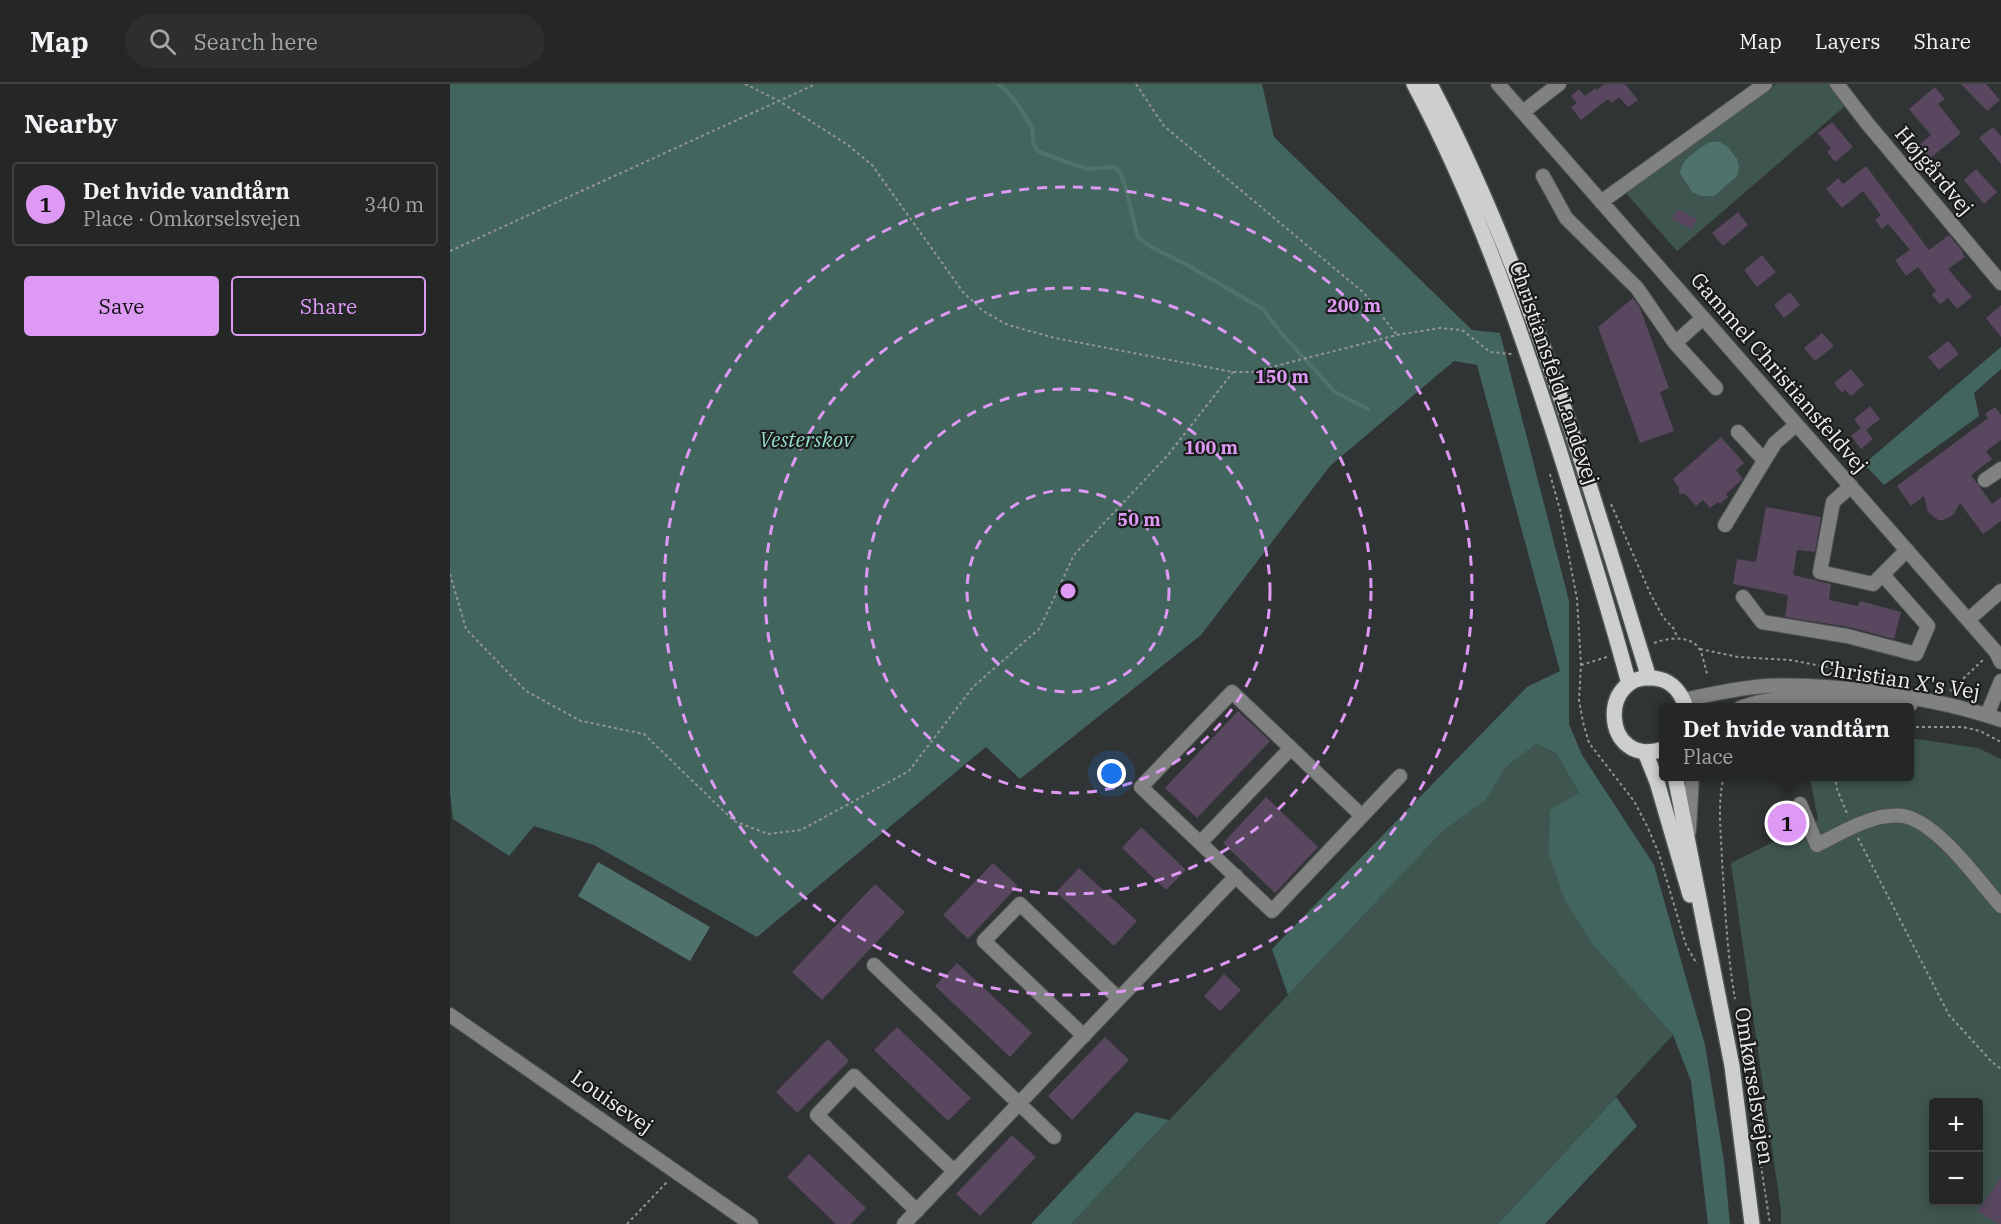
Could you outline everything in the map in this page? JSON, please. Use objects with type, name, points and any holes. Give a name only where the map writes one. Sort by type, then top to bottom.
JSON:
[{"type":"main road","name":"Christiansfeld Landevej","points":[[1414,84],[1477,216],[1509,298],[1588,540],[1629,684]]},
{"type":"main road","name":"Christiansfeld Landevej","points":[[1430,84],[1494,222],[1537,333],[1649,678]]},
{"type":"main road","points":[[1659,750],[1645,752],[1625,743],[1614,724],[1615,702],[1629,684],[1649,678],[1670,684],[1684,703]]},
{"type":"main road","name":"Omkørselsvejen","points":[[1645,752],[1657,782],[1677,855],[1709,955]]},
{"type":"main road","name":"Omkørselsvejen","points":[[1676,781],[1732,1066],[1752,1224]]},
{"type":"street","name":"Gammel Christiansfeldvej","points":[[1498,84],[1999,657]]},
{"type":"street","points":[[1523,112],[1559,84]]},
{"type":"street","points":[[1601,202],[1765,84]]},
{"type":"street","name":"Højgårdvej","points":[[1837,84],[2001,283]]},
{"type":"street","points":[[1543,176],[1566,218],[1637,288],[1675,343],[1716,388]]},
{"type":"street","points":[[1675,343],[1703,318]]},
{"type":"street","points":[[1725,525],[1775,443],[1796,424]]},
{"type":"street","points":[[1738,432],[1764,460]]},
{"type":"street","points":[[1985,480],[2001,469]]},
{"type":"street","points":[[1851,486],[1833,502],[1820,572],[1873,584],[1907,550]]},
{"type":"street","points":[[1743,597],[1762,622],[1847,636],[1916,654],[1928,626],[1883,574]]},
{"type":"street","points":[[1968,620],[2001,591]]},
{"type":"street","points":[[1987,715],[2001,681]]},
{"type":"street","name":"Christian X's Vej","points":[[1688,703],[1731,690],[1767,686],[1809,687],[1946,699],[2001,720]]},
{"type":"street","points":[[1362,816],[1232,692],[1141,787],[1272,911],[1400,776]]},
{"type":"street","points":[[1755,703],[1764,700],[1807,699],[1856,703]]},
{"type":"street","points":[[1902,703],[1946,699]]},
{"type":"street","points":[[1200,843],[1291,748]]},
{"type":"street","points":[[1688,842],[1692,781]]},
{"type":"street","points":[[1800,804],[1817,845],[1879,818],[1902,816],[1923,824],[1938,835],[2001,906]]},
{"type":"street","points":[[904,1224],[1236,876]]},
{"type":"street","points":[[1084,1035],[984,940],[1020,904],[1119,999]]},
{"type":"street","points":[[874,965],[1054,1137]]},
{"type":"street","name":"Louisevej","points":[[450,1015],[751,1224]]},
{"type":"street","points":[[917,1210],[817,1115],[824,1107],[854,1076],[954,1171]]},
{"type":"path","points":[[745,84],[779,101],[848,145],[872,165],[963,292],[983,311],[1008,325],[1055,338],[1233,372],[1252,372],[1397,335],[1440,328],[1462,330],[1490,352],[1514,354]]},
{"type":"path","points":[[450,251],[816,84]]},
{"type":"path","points":[[1136,84],[1164,126],[1364,293],[1397,335]]},
{"type":"path","points":[[450,574],[466,629],[526,691],[581,721],[644,734],[734,821],[768,834],[801,830],[909,771],[973,687],[1040,628],[1074,555],[1168,455],[1233,372]]},
{"type":"path","points":[[1560,510],[1577,599],[1581,665],[1579,700],[1582,722],[1589,742],[1634,801],[1647,828],[1659,854],[1686,945],[1698,966]]},
{"type":"path","points":[[1642,573],[1663,617],[1674,629],[1677,638]]},
{"type":"path","points":[[1651,644],[1668,638],[1677,638],[1690,642],[1700,649],[1738,657],[1790,660],[1893,680]]},
{"type":"path","points":[[1700,649],[1707,674]]},
{"type":"path","points":[[1581,665],[1609,656]]},
{"type":"path","points":[[1946,699],[1954,684],[1986,657],[1999,657]]},
{"type":"path","points":[[1946,699],[1957,696]]},
{"type":"path","points":[[1914,727],[1963,727],[1980,731],[2001,742]]},
{"type":"path","points":[[1723,781],[1720,792],[1720,818],[1728,956]]},
{"type":"path","points":[[1836,781],[1852,828],[1949,1015],[2001,1069]]},
{"type":"path","points":[[627,1224],[676,1172]]},
{"type":"shaded area","points":[[1776,84],[1829,84],[1845,106],[1677,251],[1625,192]]},
{"type":"shaded area","points":[[1709,142],[1720,142],[1728,147],[1737,159],[1739,167],[1737,176],[1714,196],[1702,196],[1692,192],[1680,173],[1687,159]]},
{"type":"shaded area","points":[[1914,739],[1978,748],[2001,759],[2001,1224],[1781,1224],[1731,863],[1818,820],[1811,781],[1914,781]]},
{"type":"shaded area","points":[[1536,744],[1556,753],[1579,793],[1593,945],[1673,1035],[1498,1224],[1071,1224],[1443,831],[1486,800],[1505,768]]},
{"type":"shaded area","points":[[598,862],[710,927],[690,961],[578,896]]},
{"type":"green space","name":"Vesterskov","points":[[450,84],[1262,84],[1274,137],[1472,330],[1500,333],[1569,601],[1569,724],[1582,755],[1654,865],[1705,1045],[1724,1161],[1730,1224],[1708,1224],[1691,1081],[1673,1035],[1593,945],[1564,898],[1549,854],[1550,810],[1579,793],[1556,753],[1536,744],[1505,768],[1486,800],[1443,831],[1288,995],[1272,949],[1527,687],[1560,671],[1477,365],[1454,361],[1330,466],[1201,635],[1020,779],[986,747],[757,937],[594,845],[534,826],[509,856],[453,819],[450,792]]},
{"type":"green space","points":[[2001,347],[2001,369],[1974,393],[1979,416],[1884,485],[1864,464]]},
{"type":"green space","points":[[1616,1097],[1637,1126],[1545,1224],[1498,1224]]},
{"type":"green space","points":[[1136,1112],[1169,1120],[1071,1224],[1031,1224]]},
{"type":"building","points":[[1604,84],[1625,84],[1638,100],[1628,107],[1619,97],[1612,103],[1608,99],[1581,120],[1571,107],[1577,103],[1571,96],[1579,89],[1585,96]]},
{"type":"building","points":[[1961,84],[1986,84],[2000,100],[1987,111]]},
{"type":"building","points":[[1935,87],[1945,99],[1938,104],[1961,133],[1923,164],[1912,151],[1931,135],[1909,109]]},
{"type":"building","points":[[1832,122],[1853,147],[1835,162],[1827,152],[1831,148],[1818,133]]},
{"type":"building","points":[[1993,127],[2001,136],[2001,164],[1979,138]]},
{"type":"building","points":[[1866,166],[1929,250],[1949,235],[1960,248],[1965,257],[1948,269],[1972,297],[1957,309],[1948,298],[1940,304],[1932,295],[1936,291],[1918,267],[1906,276],[1895,260],[1910,250],[1888,224],[1882,229],[1875,220],[1881,215],[1863,191],[1842,208],[1826,189],[1838,178],[1843,184]]},
{"type":"building","points":[[1976,169],[1997,192],[1984,204],[1964,180]]},
{"type":"building","points":[[1678,209],[1697,219],[1692,229],[1672,219]]},
{"type":"building","points":[[1738,212],[1748,225],[1723,246],[1712,233]]},
{"type":"building","points":[[1762,255],[1776,272],[1757,287],[1744,270]]},
{"type":"building","points":[[1790,292],[1800,305],[1784,318],[1774,305]]},
{"type":"building","points":[[1633,298],[1640,308],[1669,388],[1660,392],[1674,431],[1640,443],[1598,327]]},
{"type":"building","points":[[2001,305],[2001,337],[1986,318]]},
{"type":"building","points":[[1822,333],[1834,346],[1815,361],[1804,348]]},
{"type":"building","points":[[1948,341],[1959,354],[1939,370],[1928,357]]},
{"type":"building","points":[[1851,369],[1864,385],[1851,396],[1845,390],[1842,393],[1834,383]]},
{"type":"building","points":[[1870,406],[1880,419],[1866,430],[1873,439],[1861,449],[1851,436],[1861,428],[1854,419]]},
{"type":"building","points":[[1995,407],[2001,415],[2001,440],[1986,451],[1992,459],[1971,475],[1992,504],[2001,497],[2001,521],[1983,534],[1960,503],[1953,515],[1943,520],[1938,520],[1928,512],[1924,496],[1911,506],[1897,486],[1988,418],[1985,414]]},
{"type":"building","points":[[1721,437],[1744,463],[1736,470],[1743,479],[1726,494],[1728,497],[1720,504],[1718,502],[1710,508],[1703,500],[1696,506],[1685,494],[1679,494],[1679,488],[1673,479]]},
{"type":"building","points":[[1766,507],[1821,517],[1815,552],[1797,550],[1793,575],[1831,584],[1829,600],[1858,606],[1860,601],[1901,612],[1894,639],[1849,627],[1785,617],[1788,595],[1733,584],[1737,559],[1756,562]]},
{"type":"building","points":[[1238,711],[1270,741],[1197,818],[1165,788]]},
{"type":"building","points":[[1266,797],[1318,847],[1275,893],[1223,843]]},
{"type":"building","points":[[1787,815],[1795,823],[1787,831],[1779,823]]},
{"type":"building","points":[[1141,827],[1186,870],[1166,890],[1122,848]]},
{"type":"building","points":[[993,863],[1018,886],[968,939],[943,915]]},
{"type":"building","points":[[1079,868],[1137,921],[1114,946],[1056,892]]},
{"type":"building","points":[[875,884],[905,912],[822,1000],[792,972]]},
{"type":"building","points":[[957,963],[1032,1033],[1010,1057],[935,986]]},
{"type":"building","points":[[1224,974],[1241,990],[1220,1011],[1204,996]]},
{"type":"building","points":[[897,1027],[971,1098],[948,1121],[874,1050]]},
{"type":"building","points":[[1105,1037],[1129,1060],[1072,1120],[1048,1096]]},
{"type":"building","points":[[828,1039],[849,1061],[797,1113],[776,1092]]},
{"type":"building","points":[[1012,1135],[1036,1157],[980,1216],[956,1194]]},
{"type":"building","points":[[809,1154],[866,1208],[851,1224],[836,1224],[787,1177]]},
{"type":"building","points":[[2001,1177],[2001,1224],[1978,1211]]},
{"type":"waterway","points":[[998,84],[1012,98],[1028,121],[1034,146],[1039,152],[1087,169],[1114,167],[1120,172],[1124,182],[1138,237],[1151,247],[1263,309],[1282,334],[1335,392],[1368,409]]},
{"type":"place","name":"Det hvide vandtårn","points":[[1787,823]]}]
